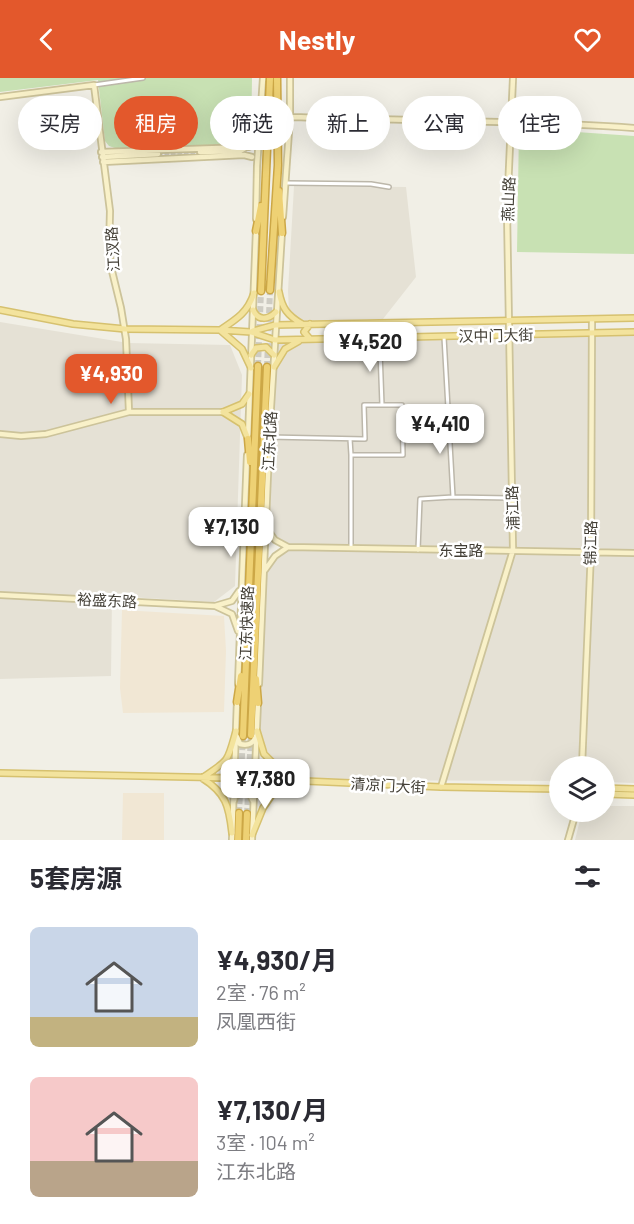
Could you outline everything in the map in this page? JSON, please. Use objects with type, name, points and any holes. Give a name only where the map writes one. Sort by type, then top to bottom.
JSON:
[{"type":"highway","points":[[257,292],[270,78]]},
{"type":"highway","points":[[277,78],[278,165],[282,232]]},
{"type":"highway","points":[[270,290],[278,165]]},
{"type":"highway","points":[[256,231],[265,185]]},
{"type":"highway","name":"江东快速路","points":[[238,734],[245,655],[258,366]]},
{"type":"highway","name":"江东快速路","points":[[255,734],[254,655],[261,481],[270,367]]},
{"type":"highway","points":[[261,481],[269,437]]},
{"type":"highway","points":[[248,439],[253,481]]},
{"type":"highway","points":[[237,702],[245,655]]},
{"type":"highway","points":[[254,655],[258,703]]},
{"type":"highway","points":[[238,840],[239,813]]},
{"type":"highway","points":[[246,840],[247,814]]},
{"type":"main road","points":[[250,368],[242,349],[220,330],[244,314],[257,292]]},
{"type":"main road","points":[[270,367],[285,349],[306,339],[304,332],[307,324],[286,313],[279,292]]},
{"type":"main road","name":"汉中门大街","points":[[0,310],[73,324],[125,330],[251,332],[275,340],[634,332]]},
{"type":"main road","points":[[253,310],[261,319],[269,318],[276,312]]},
{"type":"main road","name":"汉中门大街","points":[[251,332],[275,325],[634,318]]},
{"type":"main road","points":[[251,355],[256,348],[266,347],[274,356]]},
{"type":"main road","points":[[224,412],[242,404],[249,393]]},
{"type":"main road","points":[[224,412],[242,424],[248,439]]},
{"type":"main road","points":[[232,833],[229,811],[222,793],[202,778],[225,763],[238,734]]},
{"type":"main road","points":[[252,838],[263,808],[282,780],[275,765],[264,754],[255,734]]},
{"type":"main road","name":"清凉门大街","points":[[0,773],[549,789]]},
{"type":"main road","points":[[615,788],[634,789]]},
{"type":"main road","points":[[615,794],[634,795]]},
{"type":"street","points":[[0,97],[143,78]]},
{"type":"street","name":"江东北路","points":[[261,96],[262,78]]},
{"type":"street","name":"江东北路","points":[[290,78],[290,96]]},
{"type":"street","name":"燕山路","points":[[512,96],[513,78]]},
{"type":"street","name":"江汊路","points":[[94,86],[110,211],[111,271],[125,330],[129,412]]},
{"type":"street","points":[[294,117],[498,122]]},
{"type":"street","points":[[582,124],[634,128]]},
{"type":"street","points":[[196,157],[193,153],[198,150],[210,149]]},
{"type":"street","points":[[102,157],[169,150]]},
{"type":"street","points":[[173,150],[171,154],[174,158]]},
{"type":"street","points":[[184,158],[189,154],[186,150]]},
{"type":"street","points":[[198,150],[240,151],[252,157],[257,166]]},
{"type":"street","name":"江东北路","points":[[232,840],[238,734],[239,636],[251,332],[257,292],[258,150]]},
{"type":"street","name":"江东北路","points":[[252,838],[266,526],[270,367],[274,356],[288,150]]},
{"type":"street","name":"燕山路","points":[[508,321],[507,212],[510,150]]},
{"type":"street","points":[[160,152],[165,155],[162,159]]},
{"type":"street","points":[[102,157],[162,159],[244,155],[252,157]]},
{"type":"street","points":[[287,183],[371,184],[389,187]]},
{"type":"street","name":"锦江路","points":[[582,756],[591,551],[592,319]]},
{"type":"street","name":"浦江路","points":[[441,787],[513,550],[508,321]]},
{"type":"street","points":[[444,337],[453,497]]},
{"type":"street","points":[[372,338],[380,351],[382,405]]},
{"type":"street","points":[[269,437],[365,439],[364,405],[402,405],[403,455],[351,455]]},
{"type":"street","points":[[0,434],[46,434],[129,412],[224,412]]},
{"type":"street","points":[[350,439],[351,548]]},
{"type":"street","points":[[418,550],[420,499],[512,498]]},
{"type":"street","points":[[266,526],[270,535],[288,547]]},
{"type":"street","points":[[263,573],[267,564],[288,547]]},
{"type":"street","name":"东宝路","points":[[288,547],[634,553]]},
{"type":"street","points":[[215,606],[232,601],[241,587]]},
{"type":"street","name":"裕盛东路","points":[[0,595],[215,606]]},
{"type":"street","points":[[215,606],[232,614],[239,636]]},
{"type":"street","points":[[238,734],[240,744],[244,745],[252,743],[255,734]]},
{"type":"street","points":[[233,803],[235,797],[241,793],[250,795],[254,804]]},
{"type":"street","points":[[568,840],[573,822]]},
{"type":"shaded area","points":[[294,186],[406,187],[416,277],[383,319],[305,322],[289,312],[288,291]]},
{"type":"shaded area","points":[[0,322],[128,343],[230,345],[242,375],[235,586],[214,602],[112,596],[111,676],[0,679]]},
{"type":"shaded area","points":[[634,332],[634,783],[615,782],[615,756],[549,756],[549,781],[282,780],[257,731],[263,573],[282,545],[265,526],[275,340]]},
{"type":"shaded area","points":[[122,610],[224,616],[226,651],[224,712],[123,713],[120,688]]},
{"type":"shaded area","points":[[123,793],[164,793],[164,840],[122,840]]},
{"type":"shaded area","points":[[615,806],[634,806],[634,840],[575,840],[580,822],[615,822]]},
{"type":"green space","points":[[0,78],[252,78],[252,96],[210,96],[210,146],[198,146],[198,96],[114,96],[114,148],[105,141],[102,96],[100,96],[98,80],[0,92]]},
{"type":"green space","points":[[582,132],[634,136],[634,254],[517,252],[519,150],[582,150]]},
{"type":"tunnel","points":[[158,154],[200,152]]},
{"type":"tunnel","points":[[267,367],[270,290]]},
{"type":"tunnel","points":[[258,366],[261,291]]},
{"type":"tunnel","points":[[247,814],[251,735]]},
{"type":"tunnel","points":[[239,813],[243,736]]}]
